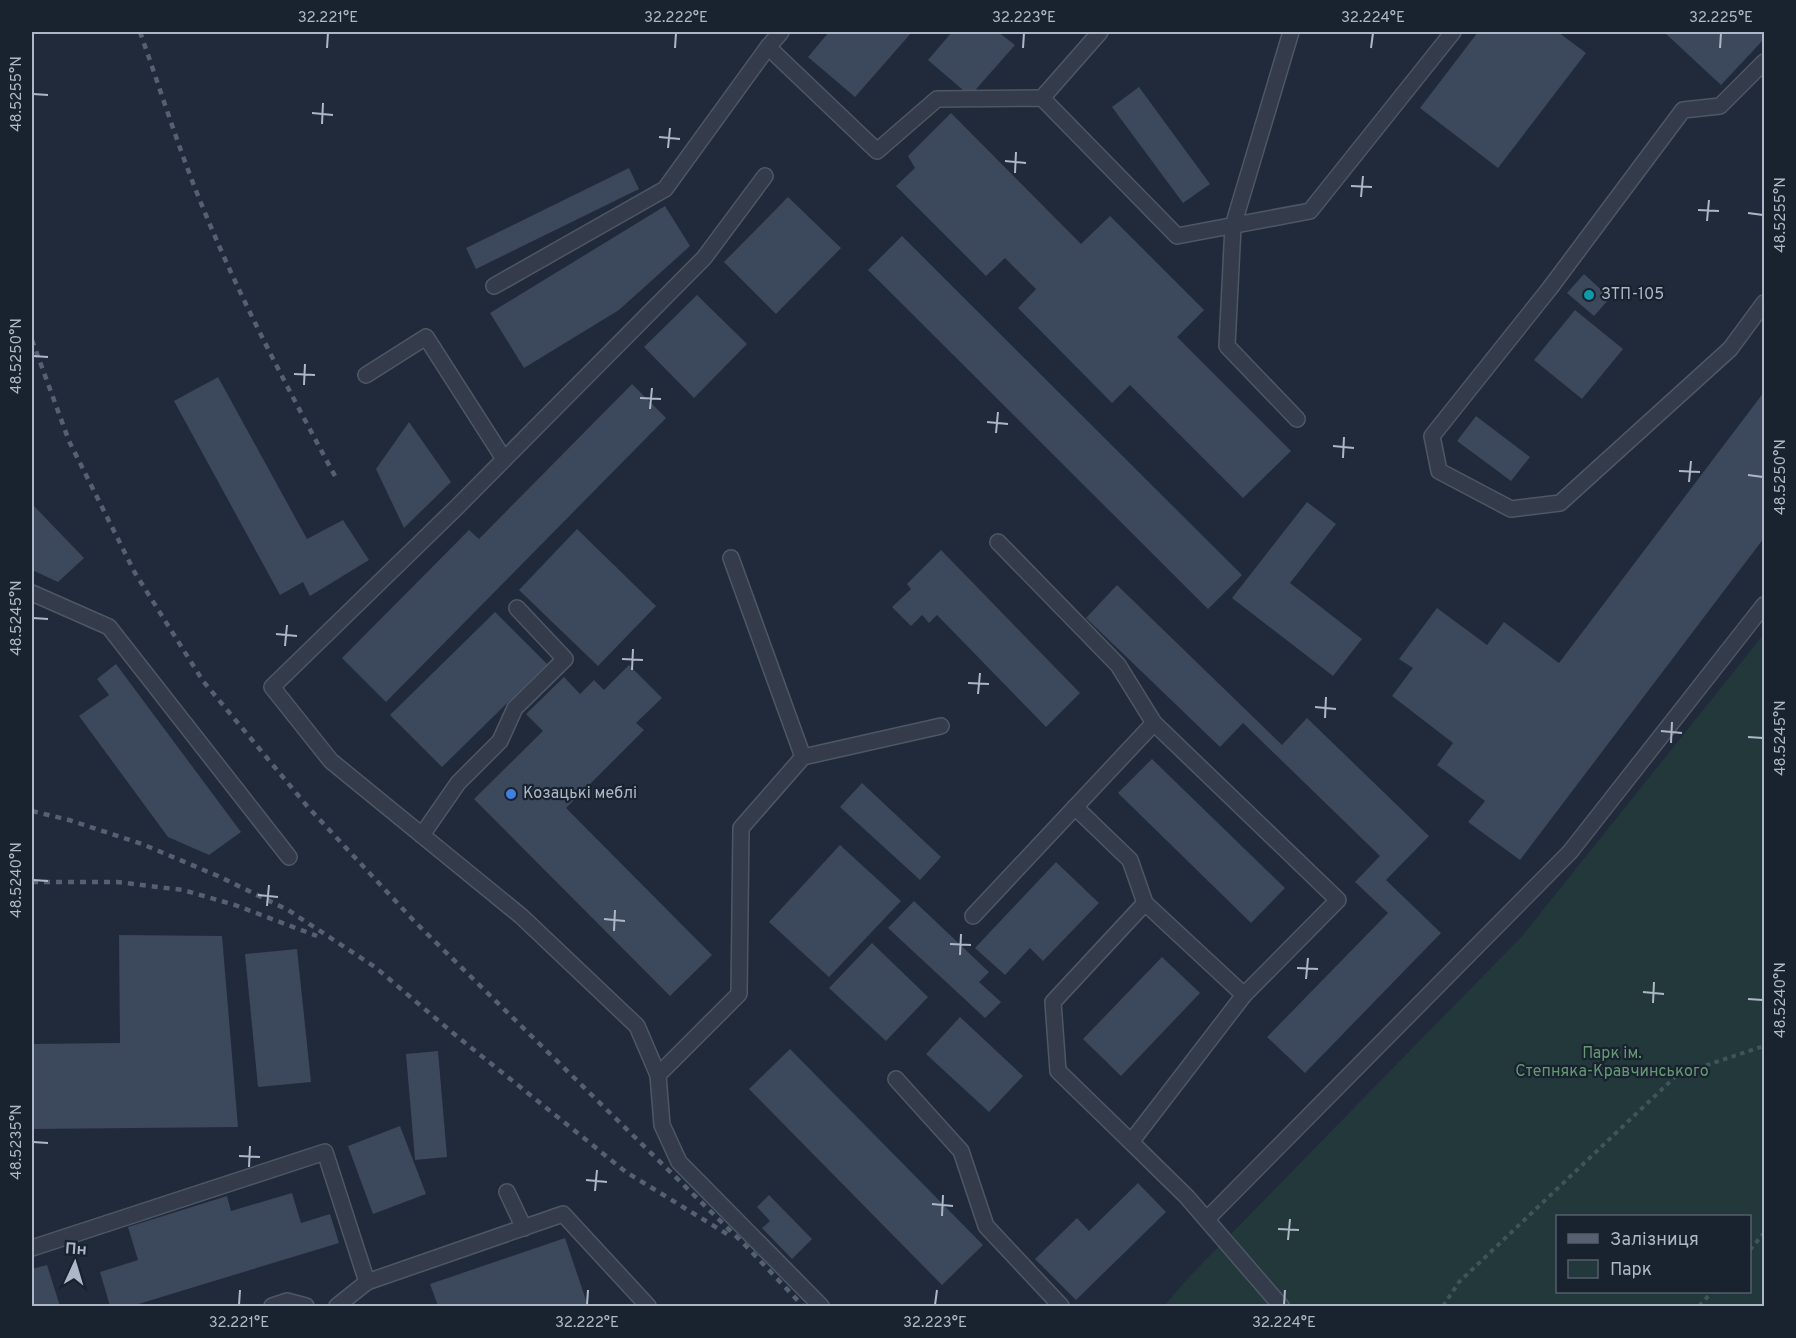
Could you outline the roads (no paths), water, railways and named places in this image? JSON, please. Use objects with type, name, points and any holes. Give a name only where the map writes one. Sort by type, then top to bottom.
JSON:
[{"type":"lane","points":[[494,286],[665,189],[781,32]]},
{"type":"lane","points":[[1041,98],[1100,32]]},
{"type":"lane","points":[[1291,32],[1233,226],[1227,346],[1297,419]]},
{"type":"lane","points":[[768,47],[877,151],[937,99],[1041,98],[1177,236],[1310,211],[1453,32]]},
{"type":"lane","points":[[1764,62],[1720,106],[1683,110],[1550,288],[1432,436],[1439,471],[1511,509],[1560,503],[1731,349],[1764,303]]},
{"type":"lane","points":[[765,176],[705,258],[458,506],[272,687],[331,761],[521,916],[637,1026],[658,1075],[662,1125],[679,1162],[821,1306]]},
{"type":"lane","points":[[366,375],[426,338],[504,459]]},
{"type":"lane","points":[[998,542],[1118,664],[1154,723],[1338,900],[1244,995],[1131,1142]]},
{"type":"lane","points":[[731,558],[803,757]]},
{"type":"lane","points":[[32,593],[109,627],[289,856]]},
{"type":"lane","points":[[1207,1219],[1570,852],[1764,605]]},
{"type":"lane","points":[[422,836],[458,783],[500,741],[515,708],[565,659],[517,608]]},
{"type":"lane","points":[[973,916],[1154,723]]},
{"type":"lane","points":[[658,1075],[739,994],[741,828],[803,757],[941,726]]},
{"type":"lane","points":[[1075,807],[1130,860],[1145,903],[1244,995]]},
{"type":"lane","points":[[1145,903],[1053,1002],[1058,1071],[1187,1197],[1281,1306]]},
{"type":"lane","points":[[896,1079],[961,1151],[986,1226],[1061,1306]]},
{"type":"lane","points":[[32,1248],[325,1152],[367,1282]]},
{"type":"lane","points":[[507,1192],[524,1228]]},
{"type":"lane","points":[[337,1306],[367,1282],[564,1214],[648,1306]]},
{"type":"lane","points":[[272,1306],[287,1301],[306,1306]]},
{"type":"railway","points":[[140,32],[185,161],[231,273],[335,476]]},
{"type":"railway","points":[[32,340],[69,441],[135,573],[203,681],[307,806],[416,923],[746,1246],[803,1306]]},
{"type":"railway","points":[[32,811],[69,820],[142,844],[218,876],[288,910],[375,967],[626,1172],[727,1234]]},
{"type":"railway","points":[[32,882],[117,882],[183,890],[235,905],[317,936]]},
{"type":"place","name":"ЗТП-105","points":[[1589,295]]},
{"type":"place","name":"Козацькі меблі","points":[[511,794]]},
{"type":"park label","name":"Парк ім. Степняка-Кравчинського","points":[[1612,1063]]}]
